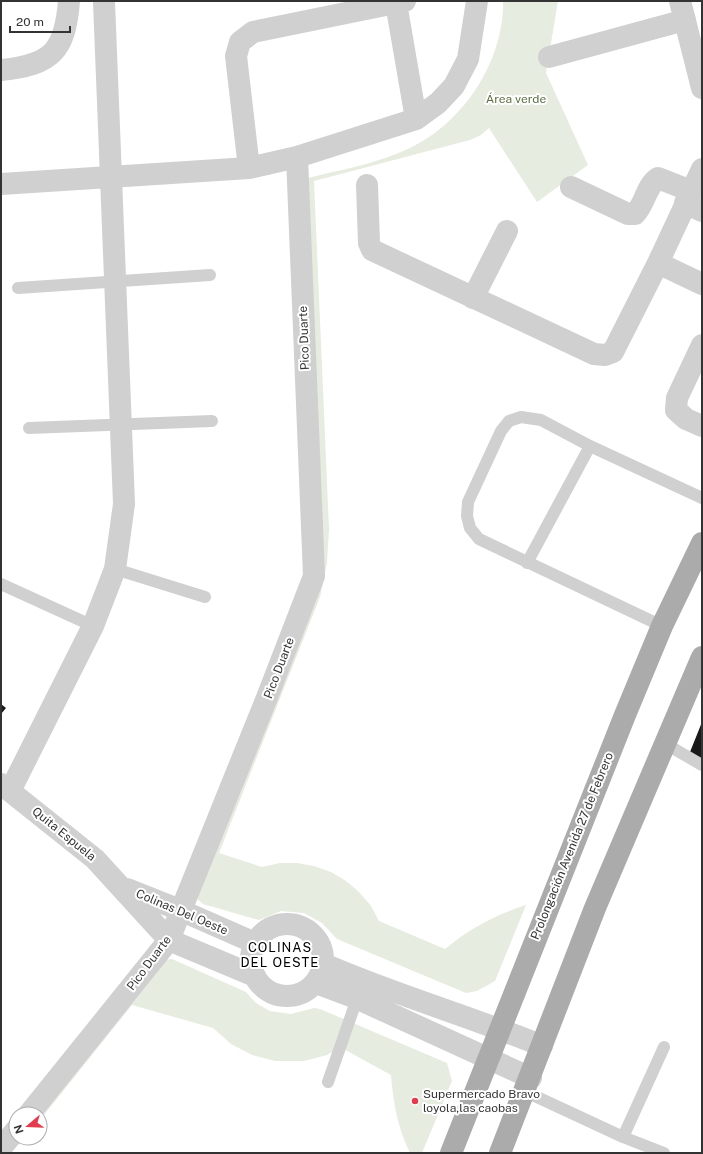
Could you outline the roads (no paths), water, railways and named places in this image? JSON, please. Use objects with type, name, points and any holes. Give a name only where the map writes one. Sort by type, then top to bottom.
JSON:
[{"type":"main road","name":"Prolongación Avenida 27 de Febrero","points":[[451,1153],[499,1028],[662,626],[702,543]]},
{"type":"main road","points":[[500,1153],[595,908],[664,743],[702,657]]},
{"type":"street","points":[[1,70],[36,64],[53,53],[64,36],[70,1]]},
{"type":"street","points":[[1,184],[250,168],[297,158],[416,119],[438,103],[454,86],[468,60],[476,1]]},
{"type":"street","points":[[6,788],[93,626],[115,569],[124,504],[104,2]]},
{"type":"street","points":[[250,168],[236,56],[240,42],[253,32],[401,2],[416,119]]},
{"type":"street","points":[[549,57],[682,11],[702,88]]},
{"type":"street","name":"Pico Duarte","points":[[35,1106],[169,940],[266,700],[314,576],[297,158]]},
{"type":"street","points":[[367,185],[369,242],[372,250],[594,354],[606,355],[613,352],[658,263],[693,202],[702,169]]},
{"type":"street","points":[[571,187],[628,214],[635,214],[639,210],[653,182],[658,178],[693,202]]},
{"type":"street","points":[[473,298],[507,231]]},
{"type":"street","points":[[658,263],[702,284]]},
{"type":"street","points":[[702,345],[677,398],[676,410],[686,419],[702,426]]},
{"type":"street","name":"Quita Espuela","points":[[6,788],[95,859],[124,888]]},
{"type":"street","name":"Colinas Del Oeste","points":[[124,888],[180,910],[255,943]]},
{"type":"street","name":"Colinas Del Oeste","points":[[124,888],[169,940],[254,976],[262,986],[272,994],[283,997],[296,996],[307,992],[320,973]]},
{"type":"street","points":[[254,976],[251,965],[251,954],[255,943],[262,934],[281,924],[292,924],[303,928],[312,934],[321,948],[320,973],[360,990],[488,1059],[528,1084]]},
{"type":"street","points":[[360,990],[499,1028],[542,1046]]},
{"type":"street","points":[[1,1148],[8,1140]]},
{"type":"lane","points":[[18,288],[210,275]]},
{"type":"lane","points":[[662,626],[479,539],[470,528],[467,516],[468,502],[501,431],[509,421],[521,417],[541,420],[590,446],[702,498]]},
{"type":"lane","points":[[29,428],[212,421]]},
{"type":"lane","points":[[527,563],[590,446]]},
{"type":"lane","points":[[115,569],[205,597]]},
{"type":"lane","points":[[1,584],[93,626]]},
{"type":"lane","points":[[664,743],[702,765]]},
{"type":"lane","points":[[328,1082],[360,990]]},
{"type":"lane","points":[[623,1137],[664,1047]]},
{"type":"lane","points":[[528,1084],[623,1137],[664,1153]]},
{"type":"place","name":"Supermercado Bravo loyola,las caobas","points":[[415,1101]]},
{"type":"district","name":"COLINAS DEL OESTE","points":[[280,954]]},
{"type":"park label","name":"Área verde","points":[[516,99]]}]
